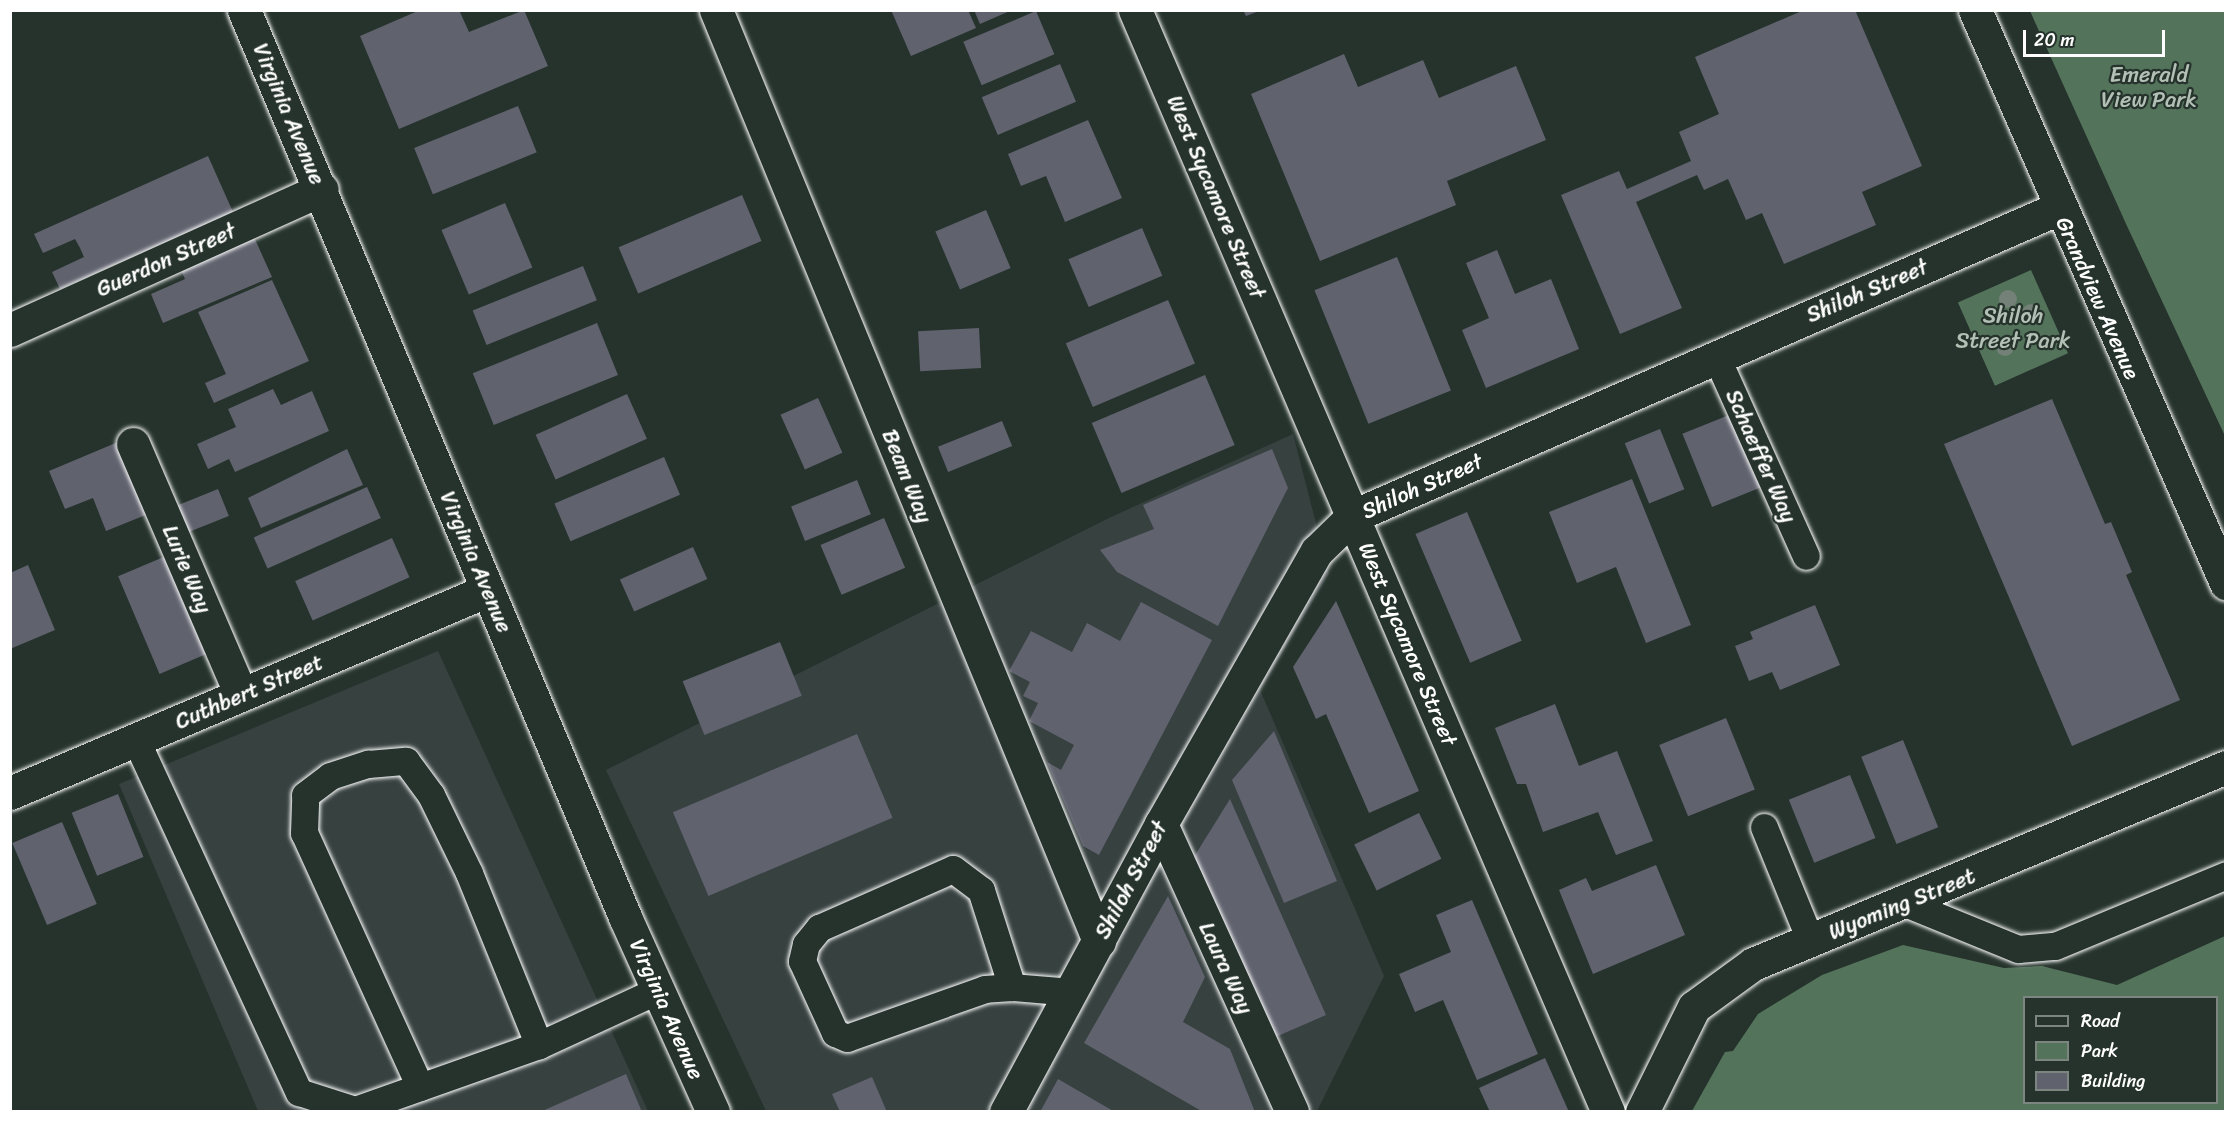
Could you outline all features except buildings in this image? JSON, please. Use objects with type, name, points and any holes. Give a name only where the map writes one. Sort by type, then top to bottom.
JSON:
[{"type":"street","name":"Virginia Avenue","points":[[244,10],[322,189],[488,590],[658,990],[713,1112]]},
{"type":"street","name":"Beam Way","points":[[716,10],[1099,941]]},
{"type":"street","name":"West Sycamore Street","points":[[1135,10],[1608,1112]]},
{"type":"street","name":"Grandview Avenue","points":[[1975,10],[2059,208],[2226,583]]},
{"type":"street","name":"Guerdon Street","points":[[10,330],[322,189]]},
{"type":"street","name":"Shiloh Street","points":[[1006,1112],[1161,824],[1317,551],[1353,516],[2059,208]]},
{"type":"street","name":"Lurie Way","points":[[133,444],[242,695]]},
{"type":"street","name":"Cuthbert Street","points":[[12,788],[136,740],[488,590]]},
{"type":"street","name":"Wyoming Street","points":[[1642,1112],[1694,1007],[1753,964],[1905,903],[2226,767]]},
{"type":"street","name":"Laura Way","points":[[1161,824],[1292,1112]]},
{"type":"lane","name":"Schaeffer Way","points":[[1716,356],[1806,556]]},
{"type":"lane","points":[[136,740],[299,1092],[355,1110],[539,1045],[658,990]]},
{"type":"lane","points":[[420,1087],[304,833],[305,795],[330,776],[368,764],[406,761],[431,795],[469,873],[539,1045]]},
{"type":"lane","points":[[1764,827],[1811,942]]},
{"type":"lane","points":[[1012,987],[981,890],[965,874],[953,869],[819,928],[807,944],[802,961],[835,1033],[847,1038],[985,989],[1012,987],[1071,992]]},
{"type":"lane","points":[[1905,903],[2019,949],[2055,946],[2226,875]]},
{"type":"shaded area","points":[[1293,434],[1329,574],[1260,690],[1384,976],[1317,1111],[766,1111],[606,770],[1109,518]]},
{"type":"shaded area","points":[[438,651],[648,1111],[258,1111],[119,784]]},
{"type":"green space","name":"Emerald View Park","points":[[2030,11],[2225,11],[2225,436],[2127,226]]},
{"type":"green space","name":"Shiloh Street Park","points":[[2031,270],[2068,353],[1995,386],[1958,303]]},
{"type":"green space","points":[[2225,936],[2225,1111],[1692,1111],[1725,1052],[1733,1051],[1758,1014],[1822,975],[1903,945],[2004,968],[2042,966],[2117,985]]}]
